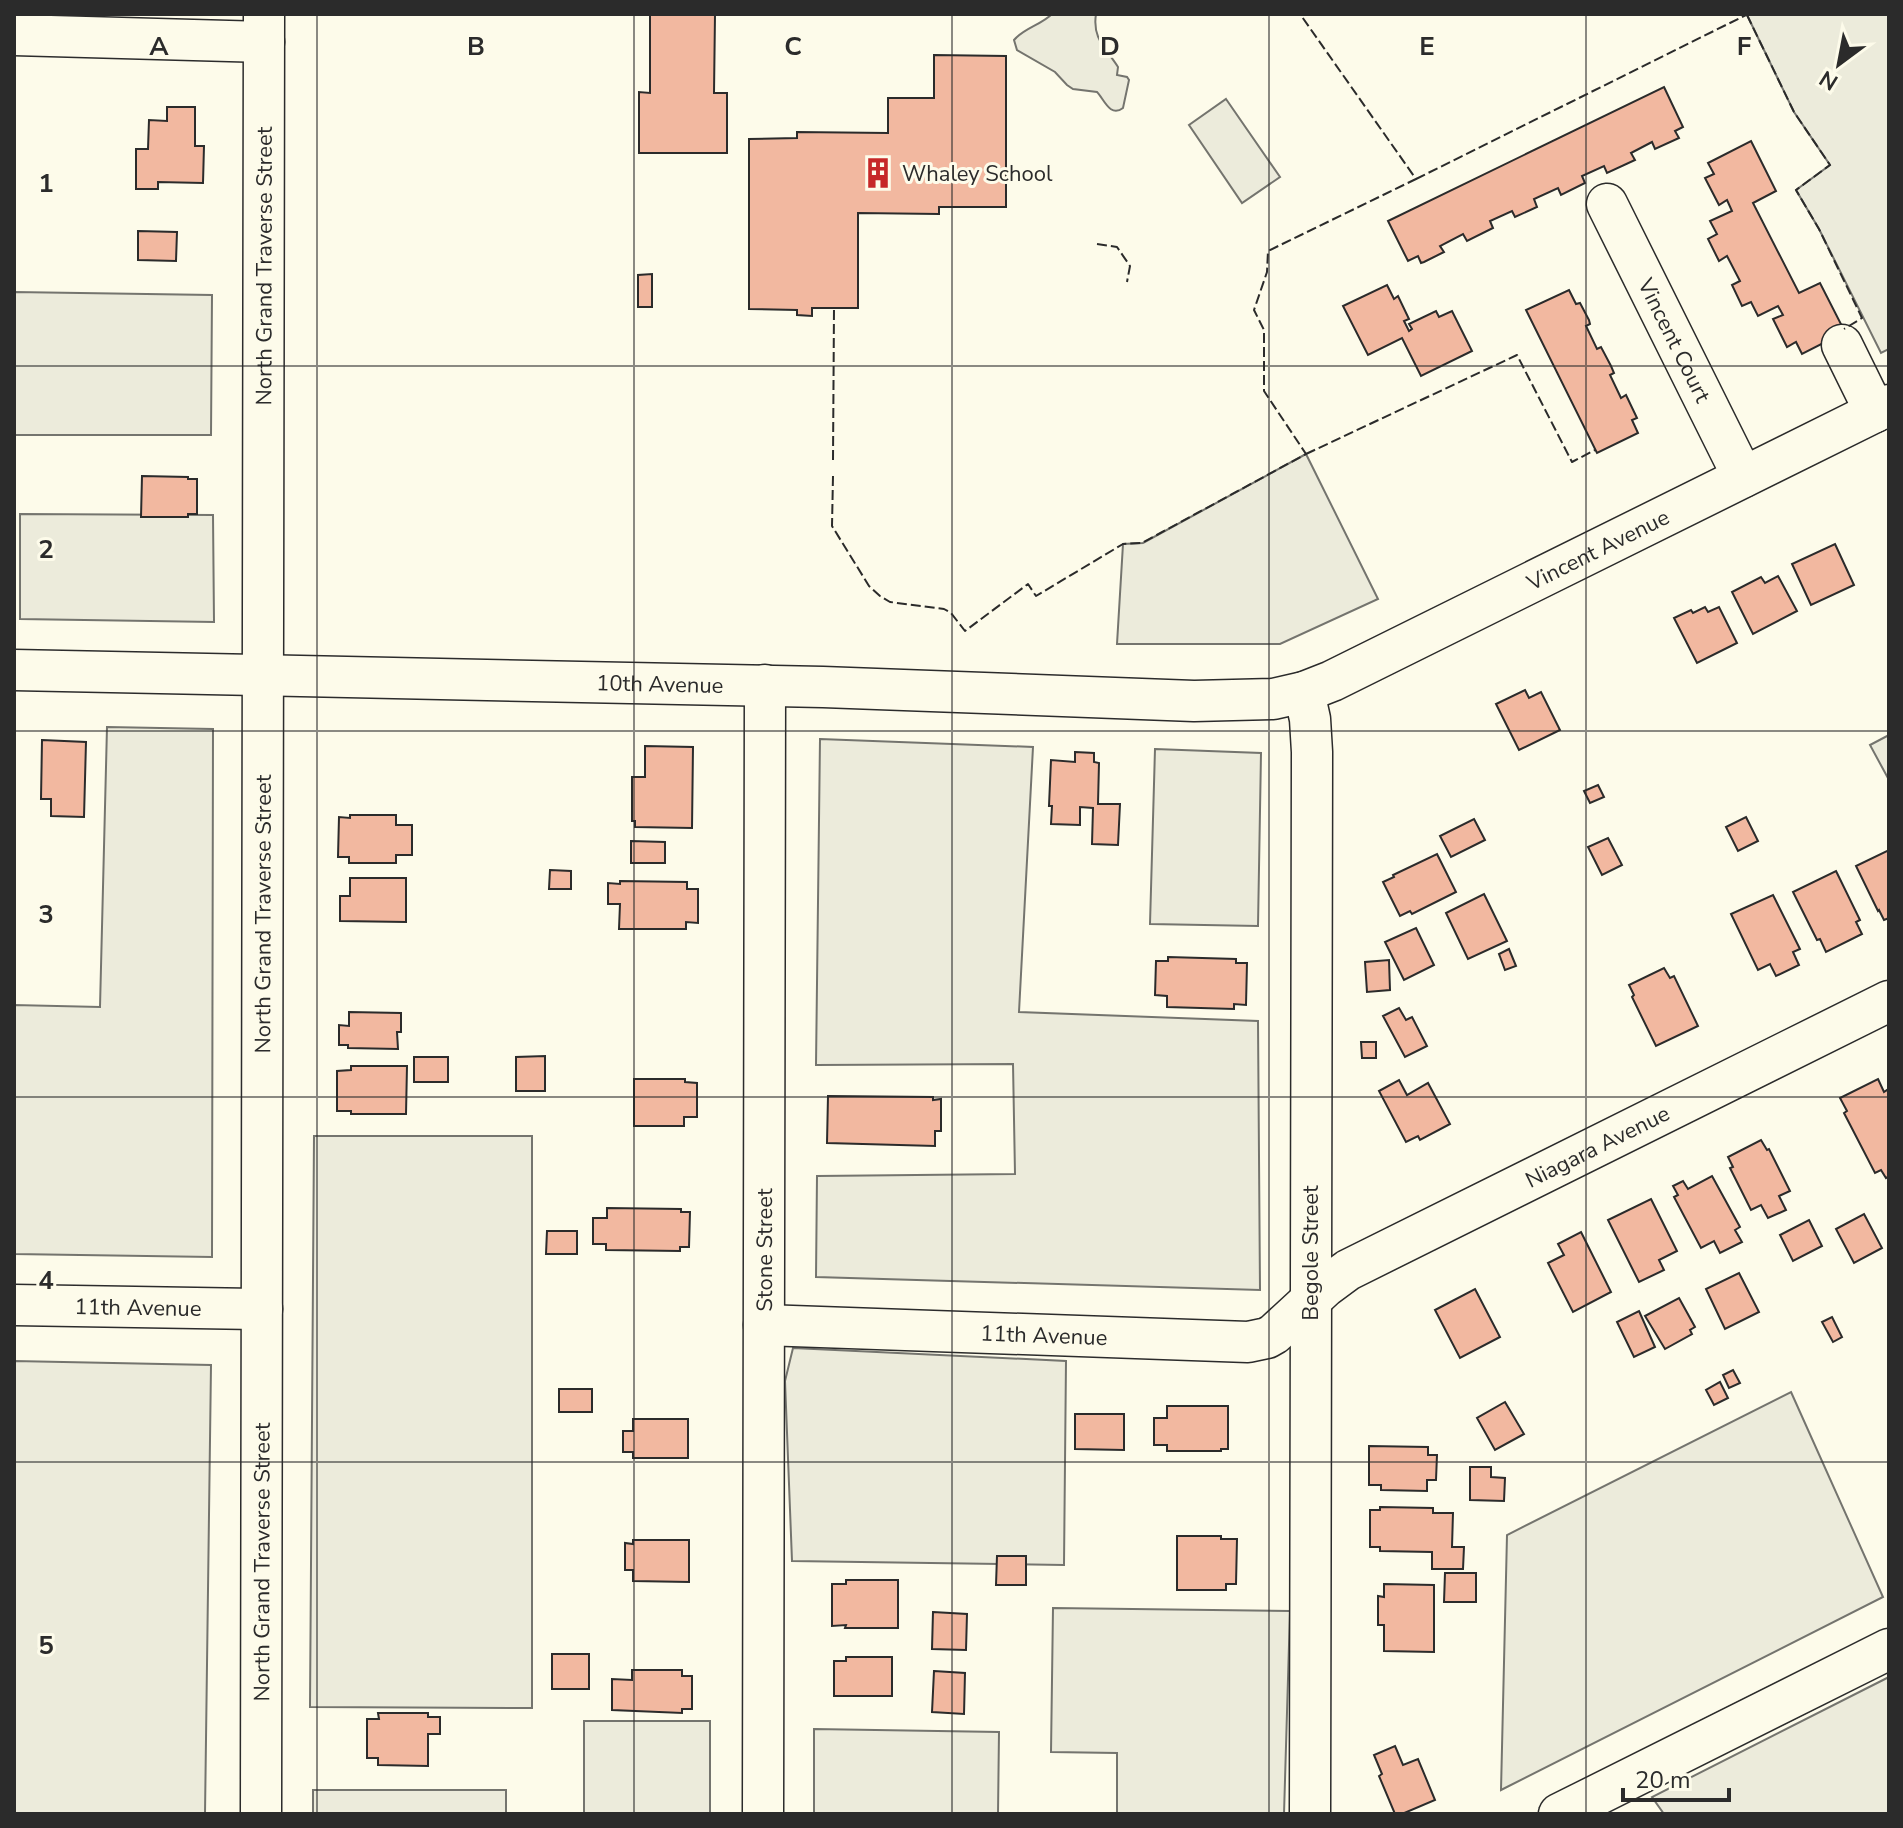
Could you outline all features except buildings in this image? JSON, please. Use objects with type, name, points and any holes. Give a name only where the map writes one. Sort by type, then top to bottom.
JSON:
[{"type":"street","points":[[14,35],[264,28]]},
{"type":"street","name":"North Grand Traverse Street","points":[[261,1814],[264,28]]},
{"type":"street","name":"Vincent Court","points":[[1607,204],[1743,477]]},
{"type":"street","points":[[1842,345],[1882,408]]},
{"type":"street","name":"Vincent Avenue","points":[[1304,692],[1332,681],[1882,408]]},
{"type":"street","name":"10th Avenue","points":[[14,670],[765,685],[1194,701],[1273,699],[1304,692]]},
{"type":"street","name":"Stone Street","points":[[763,1814],[765,685]]},
{"type":"street","name":"Begole Street","points":[[1304,692],[1312,752],[1310,1814]]},
{"type":"street","name":"Niagara Avenue","points":[[1311,1301],[1348,1270],[1889,1001]]},
{"type":"street","name":"11th Avenue","points":[[764,1325],[1248,1342],[1274,1334],[1311,1301]]},
{"type":"street","name":"11th Avenue","points":[[14,1305],[262,1309]]},
{"type":"street","points":[[1559,1814],[1622,1800],[1889,1649]]},
{"type":"shaded area","points":[[1052,14],[1096,14],[1098,37],[1118,67],[1117,75],[1129,80],[1123,108],[1114,111],[1097,92],[1073,89],[1055,72],[1017,50],[1014,40]]},
{"type":"shaded area","points":[[1889,14],[1889,349],[1881,353],[1796,190],[1830,165],[1794,112],[1747,15]]},
{"type":"shaded area","points":[[1226,99],[1280,177],[1242,203],[1189,125]]},
{"type":"shaded area","points":[[14,292],[212,295],[211,435],[14,435]]},
{"type":"shaded area","points":[[1306,454],[1378,599],[1280,644],[1117,644],[1123,544],[1143,543]]},
{"type":"shaded area","points":[[20,514],[213,515],[214,622],[20,619]]},
{"type":"shaded area","points":[[107,727],[213,729],[212,1257],[14,1254],[14,1005],[100,1007]]},
{"type":"shaded area","points":[[1889,735],[1889,780],[1870,745]]},
{"type":"shaded area","points":[[820,739],[1033,747],[1019,1012],[1258,1021],[1260,1290],[816,1277],[817,1176],[1015,1174],[1013,1064],[816,1065]]},
{"type":"shaded area","points":[[1155,749],[1261,753],[1258,926],[1150,924]]},
{"type":"shaded area","points":[[314,1136],[532,1136],[532,1708],[310,1707]]},
{"type":"shaded area","points":[[793,1348],[1066,1361],[1064,1565],[792,1561],[785,1381]]},
{"type":"shaded area","points":[[14,1361],[211,1365],[205,1814],[14,1814]]},
{"type":"shaded area","points":[[1791,1392],[1883,1597],[1501,1790],[1507,1535]]},
{"type":"shaded area","points":[[1053,1608],[1290,1611],[1284,1814],[1117,1814],[1117,1753],[1051,1752]]},
{"type":"shaded area","points":[[1889,1677],[1889,1814],[1664,1814],[1652,1797]]},
{"type":"shaded area","points":[[584,1721],[710,1721],[710,1814],[584,1814]]},
{"type":"shaded area","points":[[814,1729],[999,1732],[998,1814],[814,1814]]},
{"type":"shaded area","points":[[313,1790],[506,1790],[506,1814],[313,1814]]},
{"type":"fence","points":[[833,476],[832,526],[869,586],[890,602],[944,609],[965,631],[1028,584],[1036,596],[1123,544],[1142,543],[1306,454],[1264,391],[1264,330],[1254,310],[1267,272],[1268,251],[1416,179],[1300,14]]},
{"type":"fence","points":[[1416,179],[1748,14]]},
{"type":"fence","points":[[1747,15],[1794,112],[1830,165],[1796,190],[1819,229],[1862,318],[1844,329]]},
{"type":"fence","points":[[1097,244],[1117,247],[1130,266],[1127,282]]},
{"type":"fence","points":[[833,460],[834,308]]},
{"type":"fence","points":[[1306,454],[1517,355],[1572,462],[1595,450]]},
{"type":"place","name":"Whaley School","points":[[878,173]]}]
